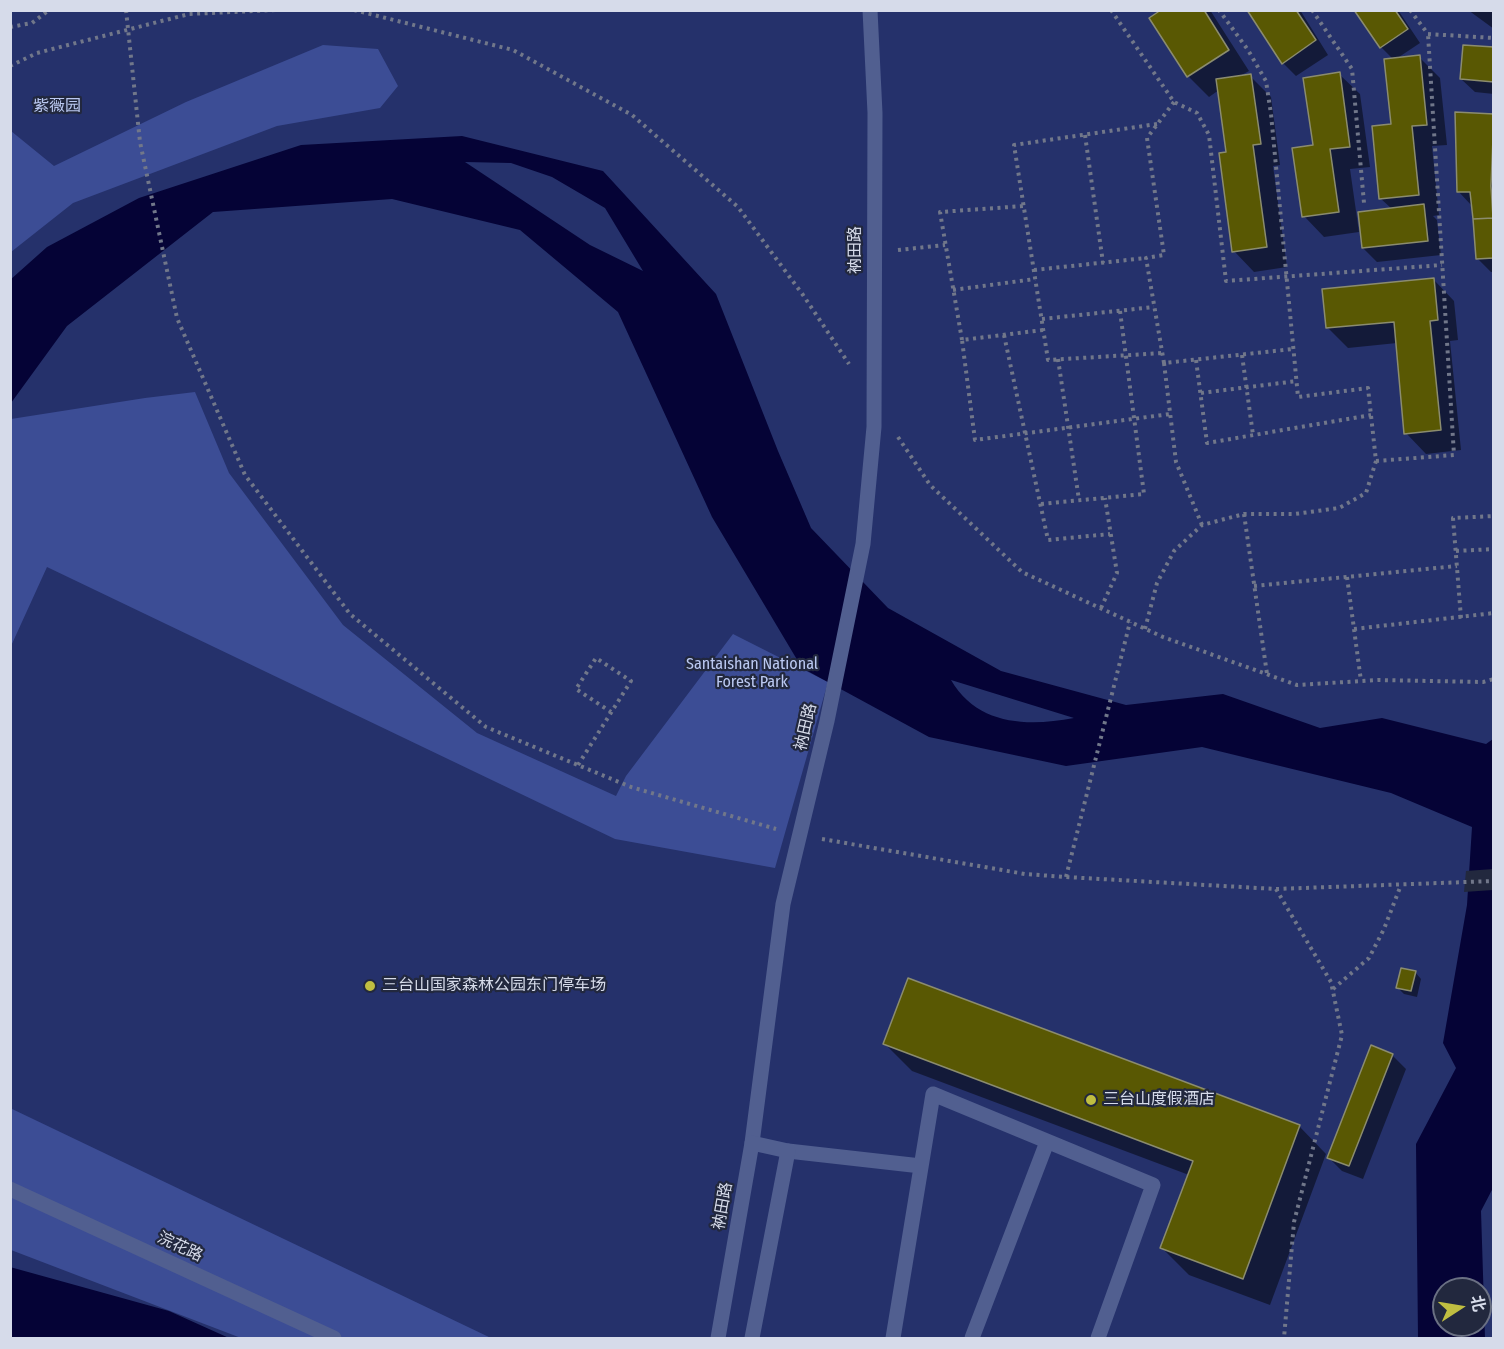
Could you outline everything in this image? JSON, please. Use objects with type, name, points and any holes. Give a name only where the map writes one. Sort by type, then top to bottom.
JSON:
[{"type":"street","name":"衲田路","points":[[718,1338],[752,1143],[783,904],[827,721],[863,544],[874,428],[875,113],[870,10]]},
{"type":"street","points":[[893,1338],[933,1094],[1153,1185],[1098,1338]]},
{"type":"street","points":[[972,1338],[1047,1142]]},
{"type":"street","points":[[752,1143],[788,1151],[921,1166]]},
{"type":"street","points":[[752,1338],[788,1151]]},
{"type":"street","name":"浣花路","points":[[10,1189],[334,1338]]},
{"type":"path","points":[[10,27],[32,23],[50,10]]},
{"type":"path","points":[[126,10],[140,141],[177,318],[245,475],[350,614],[486,727],[631,787],[800,836],[1025,874],[1276,889],[1494,881]]},
{"type":"path","points":[[10,66],[37,53],[189,14],[275,10]]},
{"type":"path","points":[[354,10],[513,50],[632,115],[738,207],[803,295],[930,486],[1022,572],[1162,637],[1297,685],[1360,681],[1494,680]]},
{"type":"path","points":[[1111,10],[1174,102],[1197,113],[1209,135],[1226,281],[1442,265]]},
{"type":"path","points":[[1145,629],[1157,583],[1174,551],[1202,525],[1244,514],[1295,514],[1338,508],[1366,493],[1376,461],[1368,388],[1298,397],[1266,81],[1248,50],[1219,10]]},
{"type":"path","points":[[1312,10],[1352,69],[1364,203]]},
{"type":"path","points":[[1376,461],[1454,455],[1428,34],[1410,10]]},
{"type":"path","points":[[1428,34],[1494,38]]},
{"type":"path","points":[[1034,270],[1164,255],[1147,138],[1174,102]]},
{"type":"path","points":[[1157,124],[1014,145],[1048,360],[1163,353]]},
{"type":"path","points":[[1085,135],[1103,263]]},
{"type":"path","points":[[1024,206],[940,212],[962,340],[975,440],[1170,414]]},
{"type":"path","points":[[874,252],[945,245]]},
{"type":"path","points":[[1146,258],[1163,353],[1176,462],[1202,525]]},
{"type":"path","points":[[953,290],[1035,279]]},
{"type":"path","points":[[1042,319],[1154,307]]},
{"type":"path","points":[[1041,504],[1144,494],[1120,311]]},
{"type":"path","points":[[962,340],[1043,330]]},
{"type":"path","points":[[1004,335],[1048,540],[1110,534]]},
{"type":"path","points":[[1164,363],[1293,349]]},
{"type":"path","points":[[1242,355],[1253,435]]},
{"type":"path","points":[[1058,359],[1079,501]]},
{"type":"path","points":[[1196,360],[1208,443],[1371,415]]},
{"type":"path","points":[[1200,393],[1297,381]]},
{"type":"path","points":[[1101,608],[1117,573],[1105,498]]},
{"type":"path","points":[[1244,514],[1267,674]]},
{"type":"path","points":[[1461,618],[1453,518],[1494,516]]},
{"type":"path","points":[[1456,551],[1494,549]]},
{"type":"path","points":[[1254,586],[1457,566]]},
{"type":"path","points":[[1347,577],[1360,681]]},
{"type":"path","points":[[1354,629],[1494,614]]},
{"type":"path","points":[[1066,877],[1130,622]]},
{"type":"path","points":[[578,765],[631,681],[596,658],[576,689],[611,712]]},
{"type":"path","points":[[1333,989],[1369,958],[1384,929],[1401,885]]},
{"type":"path","points":[[1276,889],[1331,982],[1342,1035],[1294,1222],[1284,1338]]},
{"type":"green space","name":"Santaishan National Forest Park","points":[[10,11],[1493,11],[1493,1338],[11,1338]]},
{"type":"green space","points":[[323,45],[378,49],[398,86],[380,108],[277,126],[73,203],[11,252],[11,131],[54,166],[186,102]]},
{"type":"green space","points":[[195,392],[229,473],[343,625],[477,733],[616,796],[626,776],[733,634],[828,682],[775,868],[615,839],[47,567],[11,646],[11,419]]},
{"type":"green space","points":[[10,1108],[491,1338],[241,1338],[11,1250]]},
{"type":"shaded area","points":[[462,136],[603,171],[716,294],[811,528],[888,608],[1001,671],[1126,705],[1223,694],[1320,728],[1382,718],[1486,744],[1493,739],[1494,1186],[1481,1211],[1483,1277],[1432,1277],[1432,1337],[1485,1338],[1418,1338],[1416,1144],[1456,1068],[1443,1043],[1467,905],[1472,827],[1391,793],[1202,747],[1066,766],[929,737],[802,668],[712,517],[618,312],[520,230],[392,199],[213,212],[67,326],[11,403],[10,280],[47,247],[139,198],[301,145]],"holes":[[[465,162],[511,163],[552,177],[605,208],[643,271],[590,245]],[[951,680],[1074,718],[1039,722],[1005,719],[975,706],[962,695]]]},
{"type":"shaded area","points":[[10,1267],[169,1311],[229,1338],[11,1338]]},
{"type":"pier","points":[[1493,869],[1493,890],[1464,892],[1466,871]]},
{"type":"building","points":[[1157,10],[1204,10],[1229,50],[1187,77],[1149,18],[1158,12]]},
{"type":"building","points":[[1247,10],[1296,10],[1316,40],[1282,64]]},
{"type":"building","points":[[1354,10],[1395,10],[1408,29],[1380,48]]},
{"type":"building","points":[[1463,45],[1494,47],[1494,82],[1460,79]]},
{"type":"building","points":[[1420,55],[1427,125],[1412,126],[1419,195],[1379,199],[1372,126],[1391,124],[1384,59]]},
{"type":"building","points":[[1340,72],[1350,147],[1330,149],[1339,212],[1302,217],[1292,148],[1313,145],[1303,78]]},
{"type":"building","points":[[1251,74],[1261,144],[1253,145],[1267,247],[1232,252],[1219,153],[1226,152],[1216,79]]},
{"type":"building","points":[[1455,112],[1494,114],[1491,186],[1493,218],[1473,219],[1470,192],[1457,192]]},
{"type":"building","points":[[1424,204],[1428,241],[1362,248],[1358,212]]},
{"type":"building","points":[[1493,218],[1494,258],[1476,259],[1473,219]]},
{"type":"building","points":[[1434,278],[1438,320],[1430,321],[1441,430],[1404,434],[1394,322],[1326,328],[1322,289]]},
{"type":"building","points":[[1401,968],[1416,971],[1411,991],[1396,988]]},
{"type":"building","points":[[908,978],[1300,1125],[1243,1279],[1160,1248],[1193,1161],[883,1044]]},
{"type":"building","points":[[1371,1045],[1393,1054],[1349,1166],[1327,1158]]},
{"type":"place","name":"三台山国家森林公园东门停车场","points":[[370,986]]},
{"type":"place","name":"三台山度假酒店","points":[[1091,1100]]},
{"type":"park label","name":"紫薇园","points":[[57,107]]}]
